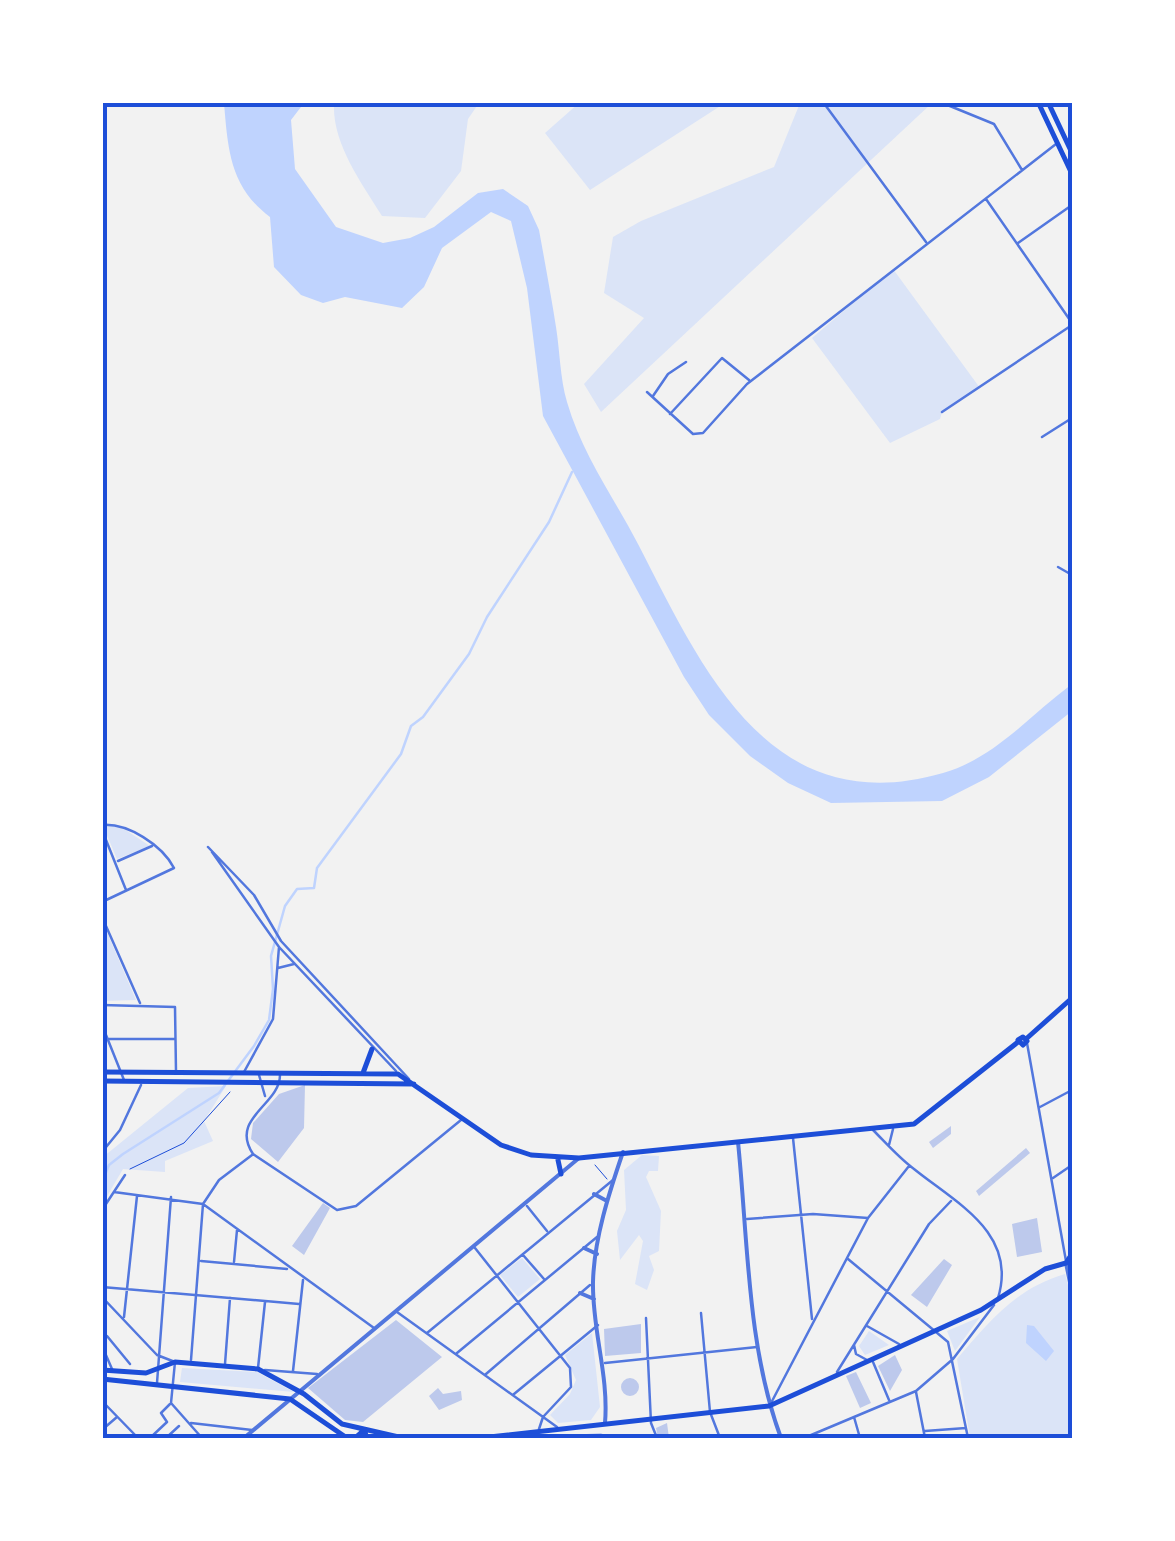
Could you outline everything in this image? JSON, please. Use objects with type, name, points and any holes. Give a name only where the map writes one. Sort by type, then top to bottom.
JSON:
[{"type":"main road","points":[[1038,102],[1072,174]]},
{"type":"main road","points":[[1048,102],[1072,153]]},
{"type":"main road","points":[[102,1072],[398,1074],[461,1120],[514,1151],[556,1158],[583,1157],[893,1128],[924,1118],[1072,998]]},
{"type":"main road","points":[[362,1074],[371,1062],[372,1048]]},
{"type":"main road","points":[[214,1073],[214,1082]]},
{"type":"main road","points":[[291,1081],[292,1073]]},
{"type":"main road","points":[[102,1081],[410,1082]]},
{"type":"main road","points":[[556,1158],[562,1164],[561,1174]]},
{"type":"main road","points":[[480,1438],[769,1406],[997,1302],[1045,1268],[1066,1263],[1072,1254]]},
{"type":"main road","points":[[1066,1263],[1072,1269]]},
{"type":"main road","points":[[926,1334],[930,1323]]},
{"type":"main road","points":[[102,1370],[156,1370],[175,1362],[258,1369],[300,1392],[342,1424],[403,1438]]},
{"type":"main road","points":[[102,1379],[290,1399],[346,1438]]},
{"type":"main road","points":[[355,1438],[364,1430]]},
{"type":"main road","points":[[364,1430],[367,1438]]},
{"type":"street","points":[[824,102],[927,242]]},
{"type":"street","points":[[944,104],[994,124],[1022,170]]},
{"type":"street","points":[[647,392],[693,434],[701,434],[750,381],[1057,143]]},
{"type":"street","points":[[942,412],[1072,324],[986,198]]},
{"type":"street","points":[[1018,244],[1072,205]]},
{"type":"street","points":[[670,414],[722,358],[750,381]]},
{"type":"street","points":[[652,397],[668,374],[686,362]]},
{"type":"street","points":[[1042,437],[1072,418]]},
{"type":"street","points":[[1058,567],[1072,575]]},
{"type":"street","points":[[102,902],[127,891],[174,868],[154,846],[119,824],[102,827],[127,891]]},
{"type":"street","points":[[116,862],[154,846]]},
{"type":"street","points":[[398,1074],[372,1048],[367,1039],[281,941],[254,896],[208,846],[279,947],[294,964],[367,1039],[410,1082]]},
{"type":"street","points":[[249,900],[254,896]]},
{"type":"street","points":[[102,918],[140,1004]]},
{"type":"street","points":[[236,1073],[272,1020],[281,941]]},
{"type":"street","points":[[276,968],[294,964]]},
{"type":"street","points":[[102,1004],[174,1007],[176,1072]]},
{"type":"street","points":[[102,1025],[125,1081]]},
{"type":"street","points":[[108,1039],[176,1039]]},
{"type":"street","points":[[1022,1042],[1030,1055],[1072,1292]]},
{"type":"street","points":[[280,1073],[280,1082],[246,1131],[253,1154],[332,1208],[356,1206],[461,1120]]},
{"type":"street","points":[[260,1074],[266,1098]]},
{"type":"street","points":[[102,1152],[120,1130],[143,1081]]},
{"type":"street","points":[[1039,1108],[1072,1090]]},
{"type":"street","points":[[890,1146],[893,1128]]},
{"type":"street","points":[[804,1438],[916,1390],[953,1359],[997,1302],[1002,1280],[997,1246],[987,1227],[909,1166],[873,1130]]},
{"type":"street","points":[[792,1136],[812,1323]]},
{"type":"street","points":[[738,1142],[758,1347],[769,1406],[781,1438]]},
{"type":"street","points":[[605,1423],[605,1362],[593,1282],[612,1180],[623,1152]]},
{"type":"street","points":[[190,1363],[203,1204],[219,1180],[253,1154]]},
{"type":"street","points":[[244,1438],[583,1157]]},
{"type":"street","points":[[1052,1178],[1072,1165]]},
{"type":"street","points":[[769,1406],[868,1218],[909,1166]]},
{"type":"street","points":[[102,1210],[124,1174]]},
{"type":"street","points":[[427,1332],[612,1180]]},
{"type":"street","points":[[114,1192],[203,1204],[375,1328]]},
{"type":"street","points":[[123,1320],[137,1194]]},
{"type":"street","points":[[594,1194],[608,1201]]},
{"type":"street","points":[[158,1384],[157,1354],[171,1197]]},
{"type":"street","points":[[836,1374],[929,1224],[953,1199]]},
{"type":"street","points":[[525,1204],[548,1232]]},
{"type":"street","points":[[746,1219],[801,1215],[868,1218]]},
{"type":"street","points":[[234,1264],[238,1230]]},
{"type":"street","points":[[456,1354],[600,1235]]},
{"type":"street","points":[[474,1247],[561,1354],[573,1382],[535,1432]]},
{"type":"street","points":[[584,1248],[597,1254]]},
{"type":"street","points":[[522,1254],[544,1280]]},
{"type":"street","points":[[847,1258],[937,1329],[953,1359],[968,1438]]},
{"type":"street","points":[[199,1261],[291,1269]]},
{"type":"street","points":[[293,1372],[304,1278]]},
{"type":"street","points":[[1002,1280],[1016,1289]]},
{"type":"street","points":[[485,1374],[593,1282]]},
{"type":"street","points":[[102,1287],[299,1304]]},
{"type":"street","points":[[580,1294],[595,1300]]},
{"type":"street","points":[[102,1296],[157,1354],[175,1362],[172,1403],[161,1414],[168,1422],[150,1438]]},
{"type":"street","points":[[224,1366],[230,1298]]},
{"type":"street","points":[[265,1300],[258,1369],[320,1375]]},
{"type":"street","points":[[809,1304],[821,1307]]},
{"type":"street","points":[[396,1311],[558,1429]]},
{"type":"street","points":[[701,1313],[710,1412],[720,1438]]},
{"type":"street","points":[[646,1318],[651,1418],[657,1438]]},
{"type":"street","points":[[865,1324],[900,1345]]},
{"type":"street","points":[[512,1396],[598,1325]]},
{"type":"street","points":[[102,1339],[107,1336],[130,1364]]},
{"type":"street","points":[[854,1343],[856,1354],[869,1359],[890,1402]]},
{"type":"street","points":[[102,1346],[112,1362],[111,1370]]},
{"type":"street","points":[[605,1362],[758,1347]]},
{"type":"street","points":[[916,1390],[925,1438]]},
{"type":"street","points":[[102,1401],[138,1438]]},
{"type":"street","points":[[172,1403],[202,1438]]},
{"type":"street","points":[[103,1429],[117,1416]]},
{"type":"street","points":[[854,1416],[860,1438]]},
{"type":"street","points":[[190,1423],[254,1430]]},
{"type":"street","points":[[166,1438],[179,1426]]},
{"type":"street","points":[[924,1431],[966,1428]]},
{"type":"street","points":[[548,1438],[550,1430]]},
{"type":"path","points":[[124,1174],[184,1143],[211,1118],[230,1081]]},
{"type":"path","points":[[583,1157],[612,1180]]},
{"type":"shaded area","points":[[579,102],[725,103],[590,190],[545,133]]},
{"type":"shaded area","points":[[334,103],[479,103],[468,119],[461,171],[425,218],[382,216],[343,147]]},
{"type":"shaded area","points":[[800,103],[932,103],[601,412],[584,384],[644,318],[604,293],[613,237],[641,221],[774,167]]},
{"type":"shaded area","points":[[893,269],[980,388],[942,412],[940,419],[890,443],[812,338]]},
{"type":"shaded area","points":[[118,825],[150,846],[117,859],[103,826]]},
{"type":"shaded area","points":[[103,923],[136,1000],[103,1001]]},
{"type":"shaded area","points":[[226,1086],[204,1121],[213,1141],[165,1161],[165,1172],[123,1169],[103,1203],[103,1157],[188,1088]]},
{"type":"shaded area","points":[[642,1155],[659,1156],[658,1171],[649,1171],[646,1177],[661,1211],[659,1251],[649,1256],[654,1270],[647,1290],[635,1284],[643,1241],[639,1235],[620,1260],[617,1231],[626,1210],[624,1170]]},
{"type":"shaded area","points":[[522,1258],[540,1279],[518,1297],[500,1275]]},
{"type":"shaded area","points":[[1065,1274],[1072,1299],[1072,1438],[970,1438],[957,1359],[1018,1297]]},
{"type":"shaded area","points":[[980,1317],[955,1351],[947,1331]]},
{"type":"shaded area","points":[[869,1331],[889,1345],[865,1355],[859,1346]]},
{"type":"shaded area","points":[[592,1333],[600,1407],[591,1420],[558,1423],[550,1415],[570,1394],[576,1380],[565,1355]]},
{"type":"shaded area","points":[[182,1368],[257,1372],[294,1392],[180,1382]]},
{"type":"water","points":[[224,103],[304,103],[291,120],[295,169],[336,227],[383,243],[410,238],[434,227],[478,193],[503,189],[528,206],[539,230],[565,393],[581,439],[717,685],[750,724],[788,756],[832,776],[883,783],[962,766],[1011,734],[1072,684],[1072,711],[989,777],[942,801],[831,803],[788,783],[750,756],[709,715],[684,677],[543,416],[527,288],[511,221],[491,212],[442,248],[424,287],[402,308],[345,297],[323,303],[301,295],[274,267],[270,217],[239,180],[230,152]]},
{"type":"water","points":[[1027,1325],[1034,1326],[1054,1351],[1046,1361],[1026,1343]]},
{"type":"building","points":[[305,1085],[304,1128],[278,1162],[251,1139],[253,1123],[279,1094]]},
{"type":"building","points":[[951,1126],[951,1134],[933,1148],[929,1142]]},
{"type":"building","points":[[1026,1148],[1030,1153],[979,1196],[976,1191]]},
{"type":"building","points":[[323,1203],[330,1208],[304,1255],[292,1246]]},
{"type":"building","points":[[1037,1218],[1042,1252],[1017,1257],[1012,1224]]},
{"type":"building","points":[[944,1259],[952,1265],[927,1307],[911,1295]]},
{"type":"building","points":[[396,1320],[442,1357],[363,1422],[345,1420],[308,1388]]},
{"type":"building","points":[[641,1324],[641,1353],[605,1356],[604,1329]]},
{"type":"building","points":[[895,1355],[902,1370],[890,1391],[878,1366]]},
{"type":"building","points":[[856,1372],[871,1403],[860,1408],[846,1376]]},
{"type":"building","points":[[630,1378],[639,1387],[630,1396],[621,1387]]},
{"type":"building","points":[[438,1388],[443,1394],[461,1391],[462,1400],[439,1410],[429,1396]]},
{"type":"building","points":[[667,1423],[669,1438],[658,1438],[656,1428]]},
{"type":"building","points":[[601,1433],[609,1438],[572,1435]]},
{"type":"waterway","points":[[102,1182],[109,1165],[123,1154],[219,1093],[254,1046],[269,1020],[273,989],[271,956],[285,906],[297,889],[314,888],[317,868],[401,754],[411,726],[423,717],[469,654],[487,617],[549,522],[572,472]]}]
